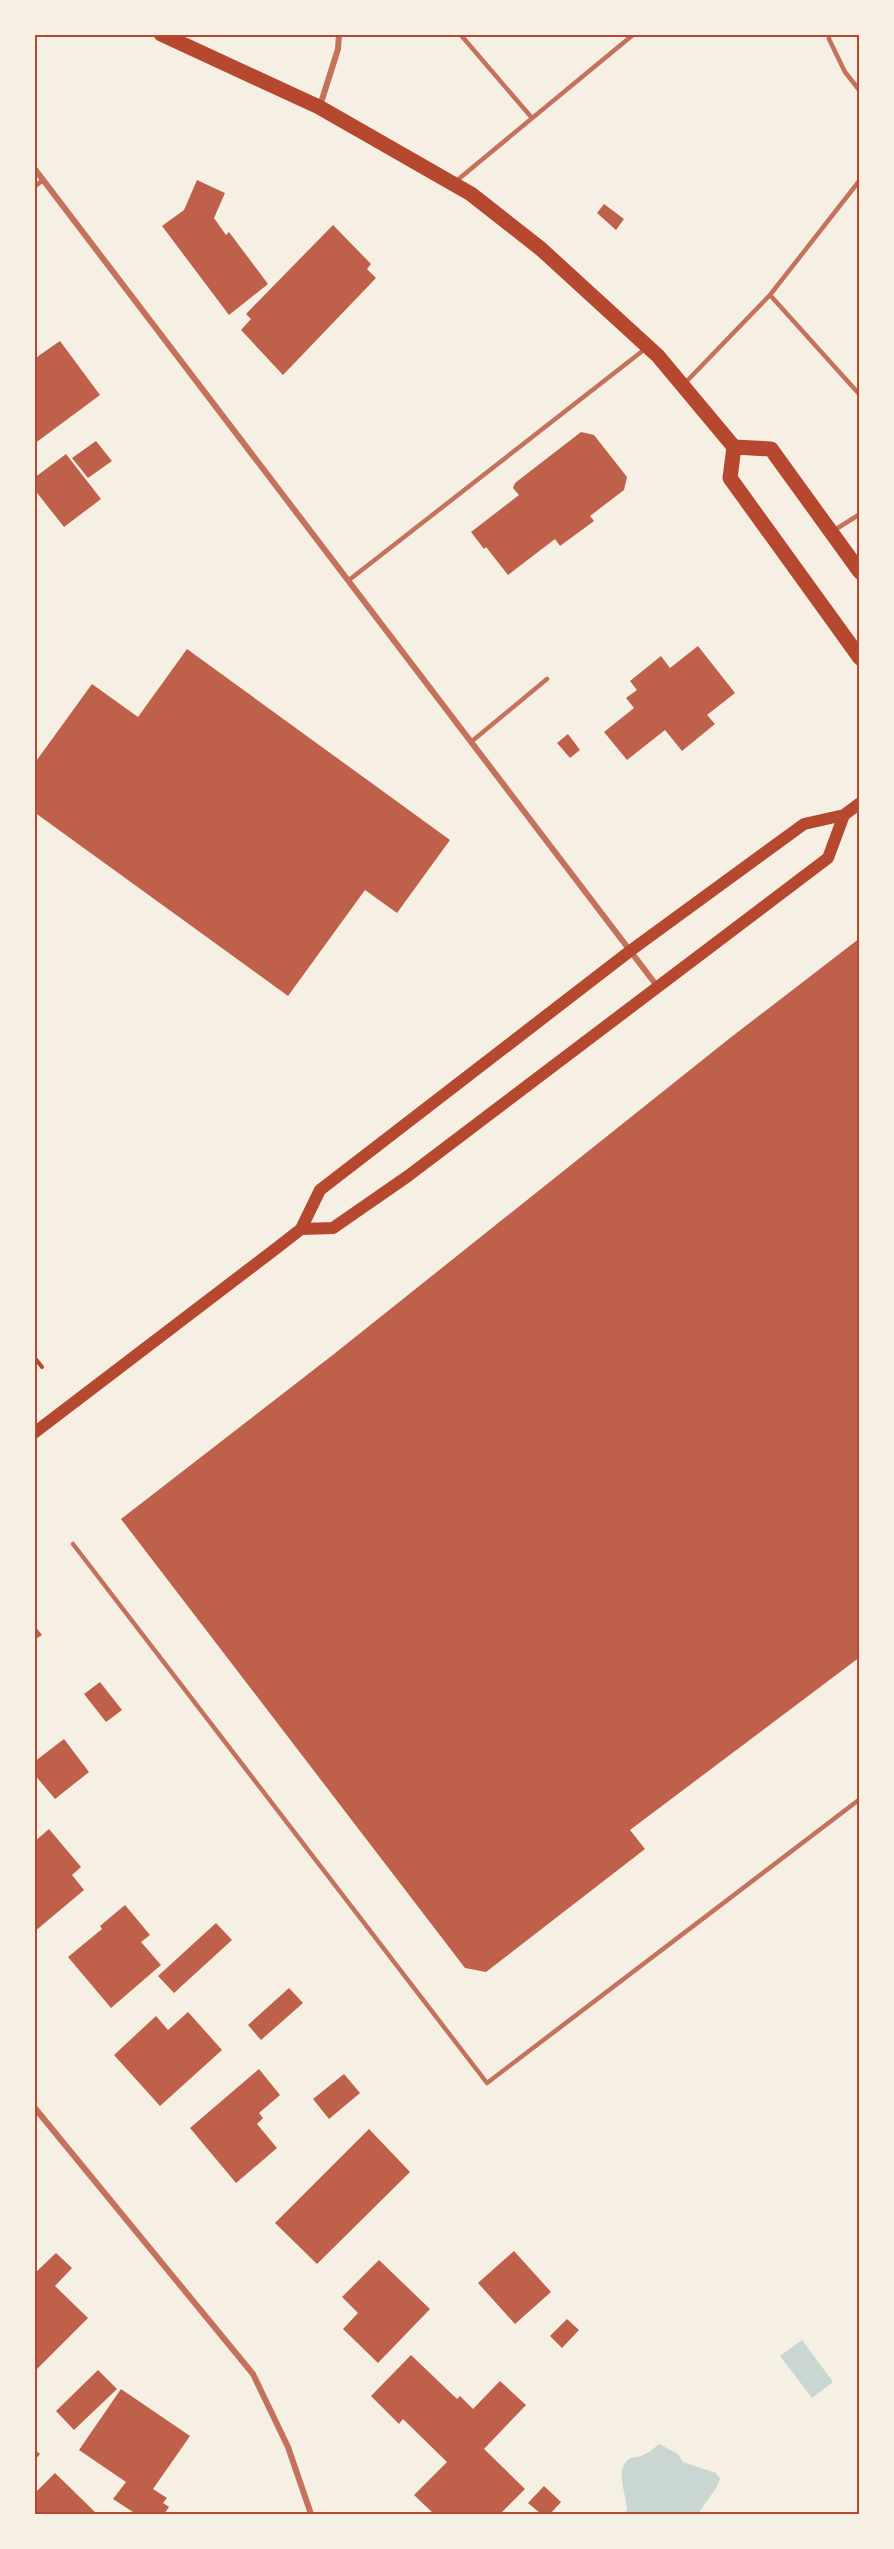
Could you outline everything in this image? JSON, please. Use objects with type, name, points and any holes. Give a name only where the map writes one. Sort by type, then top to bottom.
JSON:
[{"type":"main road","points":[[161,34],[320,107],[471,194],[541,249],[648,346],[734,447],[730,478],[860,658]]},
{"type":"main road","points":[[734,447],[771,449],[860,572]]},
{"type":"main road","points":[[34,1433],[204,1306],[301,1229],[320,1190],[630,951],[804,824],[844,815],[860,802]]},
{"type":"main road","points":[[301,1229],[333,1228],[418,1169],[828,858],[844,815]]},
{"type":"street","points":[[320,107],[338,50],[339,34]]},
{"type":"street","points":[[34,168],[657,986]]},
{"type":"street","points":[[34,2107],[253,2374],[288,2447],[310,2514]]},
{"type":"lane","points":[[460,34],[532,118]]},
{"type":"lane","points":[[453,183],[634,34]]},
{"type":"lane","points":[[829,34],[829,39],[845,72],[860,91]]},
{"type":"lane","points":[[34,187],[43,180]]},
{"type":"lane","points":[[683,385],[770,295],[860,180]]},
{"type":"lane","points":[[770,295],[860,395]]},
{"type":"lane","points":[[349,580],[648,346]]},
{"type":"lane","points":[[831,532],[860,514]]},
{"type":"lane","points":[[471,742],[547,679]]},
{"type":"lane","points":[[73,1544],[487,2083],[860,1799]]},
{"type":"path","points":[[34,1357],[42,1367]]},
{"type":"shaded area","points":[[802,2340],[833,2382],[812,2398],[780,2356]]},
{"type":"shaded area","points":[[659,2444],[678,2454],[683,2462],[716,2473],[720,2479],[698,2514],[623,2514],[627,2510],[622,2483],[622,2470],[625,2464],[630,2458],[641,2456]]},
{"type":"building","points":[[197,180],[225,193],[214,218],[226,235],[229,232],[268,284],[229,315],[162,226],[184,210]]},
{"type":"building","points":[[604,204],[624,219],[616,230],[597,213]]},
{"type":"building","points":[[333,225],[371,264],[367,269],[376,278],[283,375],[241,330],[251,319],[246,314]]},
{"type":"building","points":[[60,341],[100,395],[34,444],[34,359]]},
{"type":"building","points":[[581,432],[594,435],[627,477],[624,490],[590,516],[594,521],[560,546],[555,539],[508,575],[471,532],[519,495],[513,488],[515,483]]},
{"type":"building","points":[[96,441],[112,461],[88,478],[72,458]]},
{"type":"building","points":[[66,454],[101,499],[64,527],[34,489],[34,478]]},
{"type":"building","points":[[698,646],[735,693],[707,715],[715,724],[682,751],[665,730],[627,760],[604,732],[634,708],[626,698],[637,690],[630,681],[661,656],[670,668]]},
{"type":"building","points":[[187,649],[450,840],[397,913],[365,890],[288,996],[34,812],[34,764],[92,684],[138,717]]},
{"type":"building","points":[[568,734],[580,750],[570,758],[557,743]]},
{"type":"building","points":[[860,938],[860,1657],[630,1830],[645,1849],[486,1972],[465,1968],[121,1519],[334,1354],[730,1038]]},
{"type":"building","points":[[34,1625],[42,1635],[34,1640]]},
{"type":"building","points":[[100,1682],[122,1710],[106,1722],[84,1694]]},
{"type":"building","points":[[64,1739],[89,1772],[55,1799],[34,1774],[34,1762]]},
{"type":"building","points":[[49,1829],[81,1867],[72,1875],[84,1890],[34,1932],[34,1842]]},
{"type":"building","points":[[125,1905],[150,1935],[141,1942],[161,1965],[111,2008],[68,1957],[102,1929],[100,1926]]},
{"type":"building","points":[[216,1923],[232,1940],[174,1993],[158,1976]]},
{"type":"building","points":[[289,1988],[303,2003],[261,2040],[248,2025]]},
{"type":"building","points":[[188,2012],[222,2050],[160,2106],[114,2055],[156,2016],[168,2030]]},
{"type":"building","points":[[259,2069],[280,2095],[259,2113],[263,2118],[257,2124],[277,2148],[236,2183],[190,2128]]},
{"type":"building","points":[[344,2074],[360,2093],[329,2119],[313,2099]]},
{"type":"building","points":[[369,2129],[410,2172],[317,2264],[275,2223]]},
{"type":"building","points":[[514,2251],[551,2292],[515,2324],[478,2283]]},
{"type":"building","points":[[56,2253],[72,2268],[55,2286],[88,2318],[37,2369],[34,2366],[34,2274]]},
{"type":"building","points":[[379,2260],[430,2309],[378,2363],[343,2329],[358,2313],[342,2297]]},
{"type":"building","points":[[567,2319],[579,2330],[562,2348],[550,2336]]},
{"type":"building","points":[[411,2355],[457,2399],[460,2396],[473,2409],[500,2381],[526,2405],[484,2449],[525,2489],[500,2514],[434,2514],[414,2495],[447,2462],[403,2419],[399,2424],[371,2396]]},
{"type":"building","points":[[98,2370],[117,2389],[74,2430],[56,2411]]},
{"type":"building","points":[[121,2389],[190,2436],[153,2489],[167,2498],[163,2503],[169,2507],[164,2514],[136,2514],[113,2499],[126,2482],[79,2450]]},
{"type":"building","points":[[34,2449],[40,2454],[34,2461]]},
{"type":"building","points":[[55,2473],[97,2514],[34,2514],[34,2494]]},
{"type":"building","points":[[544,2486],[561,2502],[550,2514],[541,2514],[528,2503]]}]
